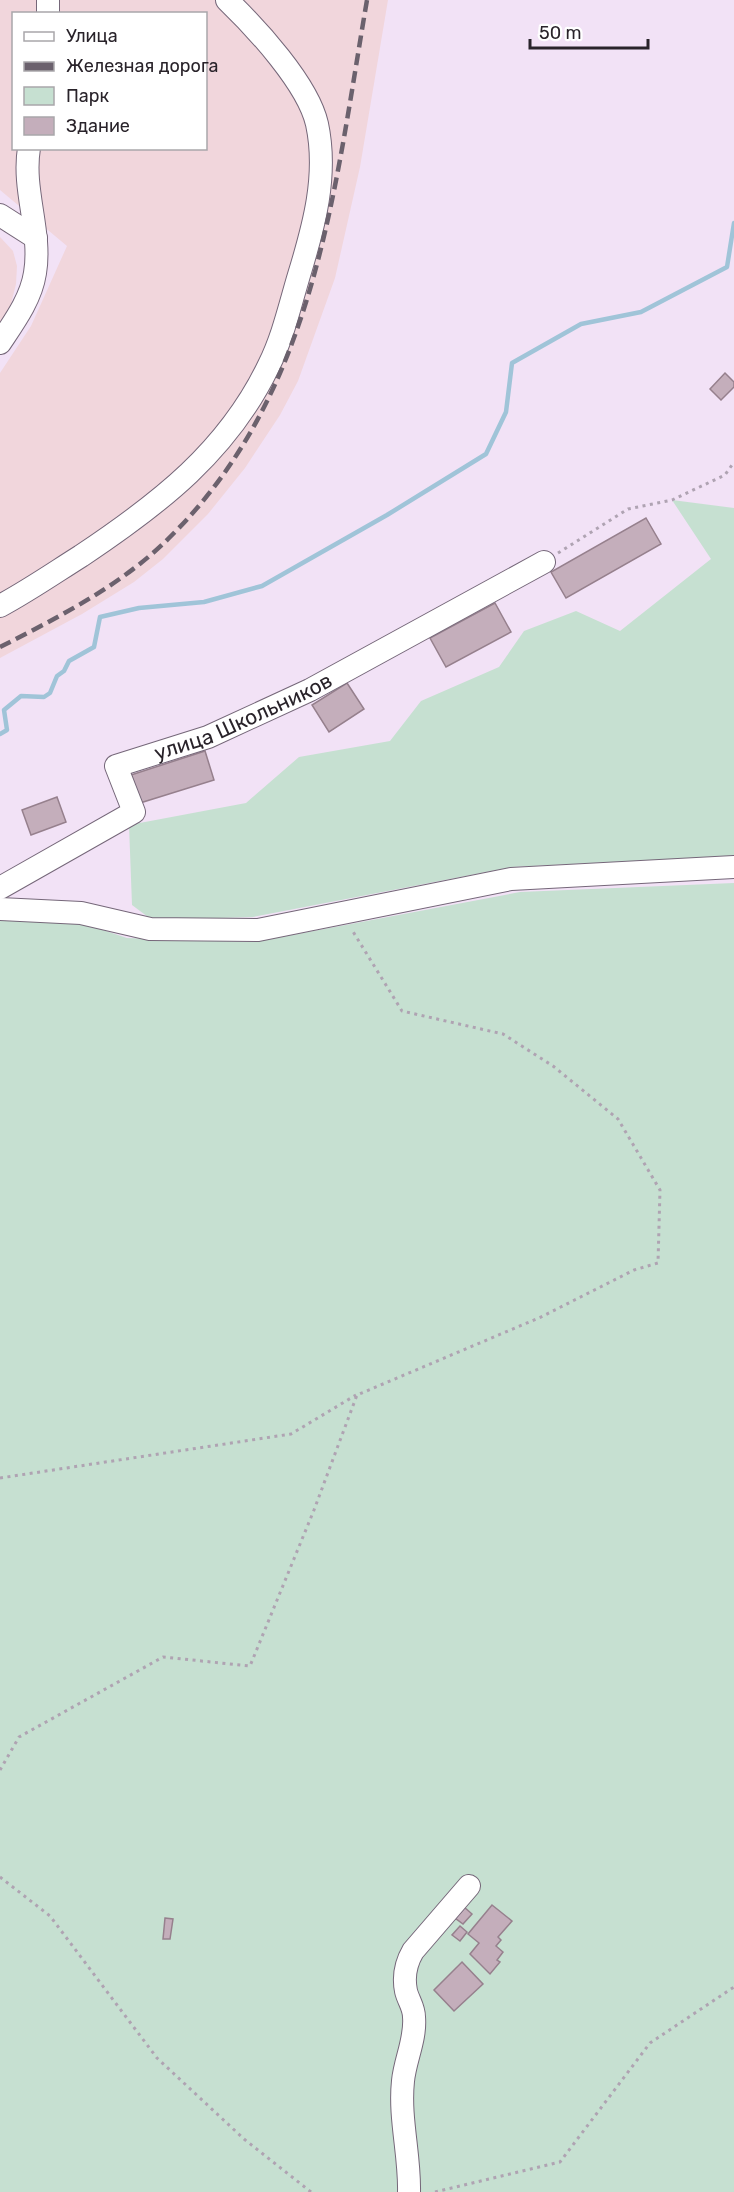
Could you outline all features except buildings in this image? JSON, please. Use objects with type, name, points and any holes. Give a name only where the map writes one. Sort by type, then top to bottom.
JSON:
[{"type":"street","points":[[0,606],[96,546],[184,479],[216,447],[230,429],[244,410],[271,363],[311,235],[321,173],[319,141],[316,122],[301,88],[246,18],[227,0]]},
{"type":"street","points":[[0,343],[18,317],[35,275],[36,238],[31,207],[29,150]]},
{"type":"street","points":[[0,215],[36,238]]},
{"type":"street","name":"улица Школьников","points":[[0,888],[134,812],[116,766],[208,737],[309,690],[544,562]]},
{"type":"street","points":[[0,909],[81,913],[150,929],[258,930],[511,879],[734,867]]},
{"type":"street","points":[[409,2192],[410,2174],[402,2104],[403,2080],[413,2034],[414,2017],[406,1991],[406,1963],[413,1951],[469,1886]]},
{"type":"path","points":[[544,562],[628,509],[672,500],[725,475],[734,462]]},
{"type":"path","points":[[0,1478],[291,1434],[357,1395],[541,1317],[633,1270],[658,1263],[660,1190],[618,1119],[553,1066],[503,1034],[402,1011],[342,914]]},
{"type":"path","points":[[0,1770],[19,1737],[164,1657],[250,1666],[314,1510],[357,1395]]},
{"type":"path","points":[[0,1877],[50,1917],[157,2058],[243,2139],[311,2192]]},
{"type":"path","points":[[435,2192],[560,2162],[650,2043],[734,1987]]},
{"type":"shaded area","points":[[0,0],[388,0],[360,167],[335,278],[298,381],[280,415],[245,468],[208,514],[163,559],[134,582],[82,614],[0,658],[0,373],[31,326],[67,246],[0,190]]},
{"type":"shaded area","points":[[0,237],[13,251],[17,266],[16,284],[11,304],[0,323]]},
{"type":"green space","points":[[672,500],[734,508],[734,856],[512,867],[253,917],[152,920],[132,905],[129,825],[246,803],[299,757],[390,741],[421,701],[499,667],[524,631],[576,611],[620,631],[711,559]]},
{"type":"green space","points":[[734,883],[734,2192],[0,2192],[0,920],[76,921],[127,938],[255,942],[520,892]]},
{"type":"waterway","points":[[0,734],[7,730],[4,710],[21,696],[44,697],[50,693],[57,676],[64,671],[69,661],[94,647],[100,617],[139,608],[204,602],[262,586],[387,515],[486,454],[506,412],[512,363],[581,324],[641,312],[727,267],[734,223]]},
{"type":"railway","points":[[0,647],[90,598],[153,553],[171,536],[220,479],[258,418],[288,353],[311,286],[329,216],[367,0]]}]
